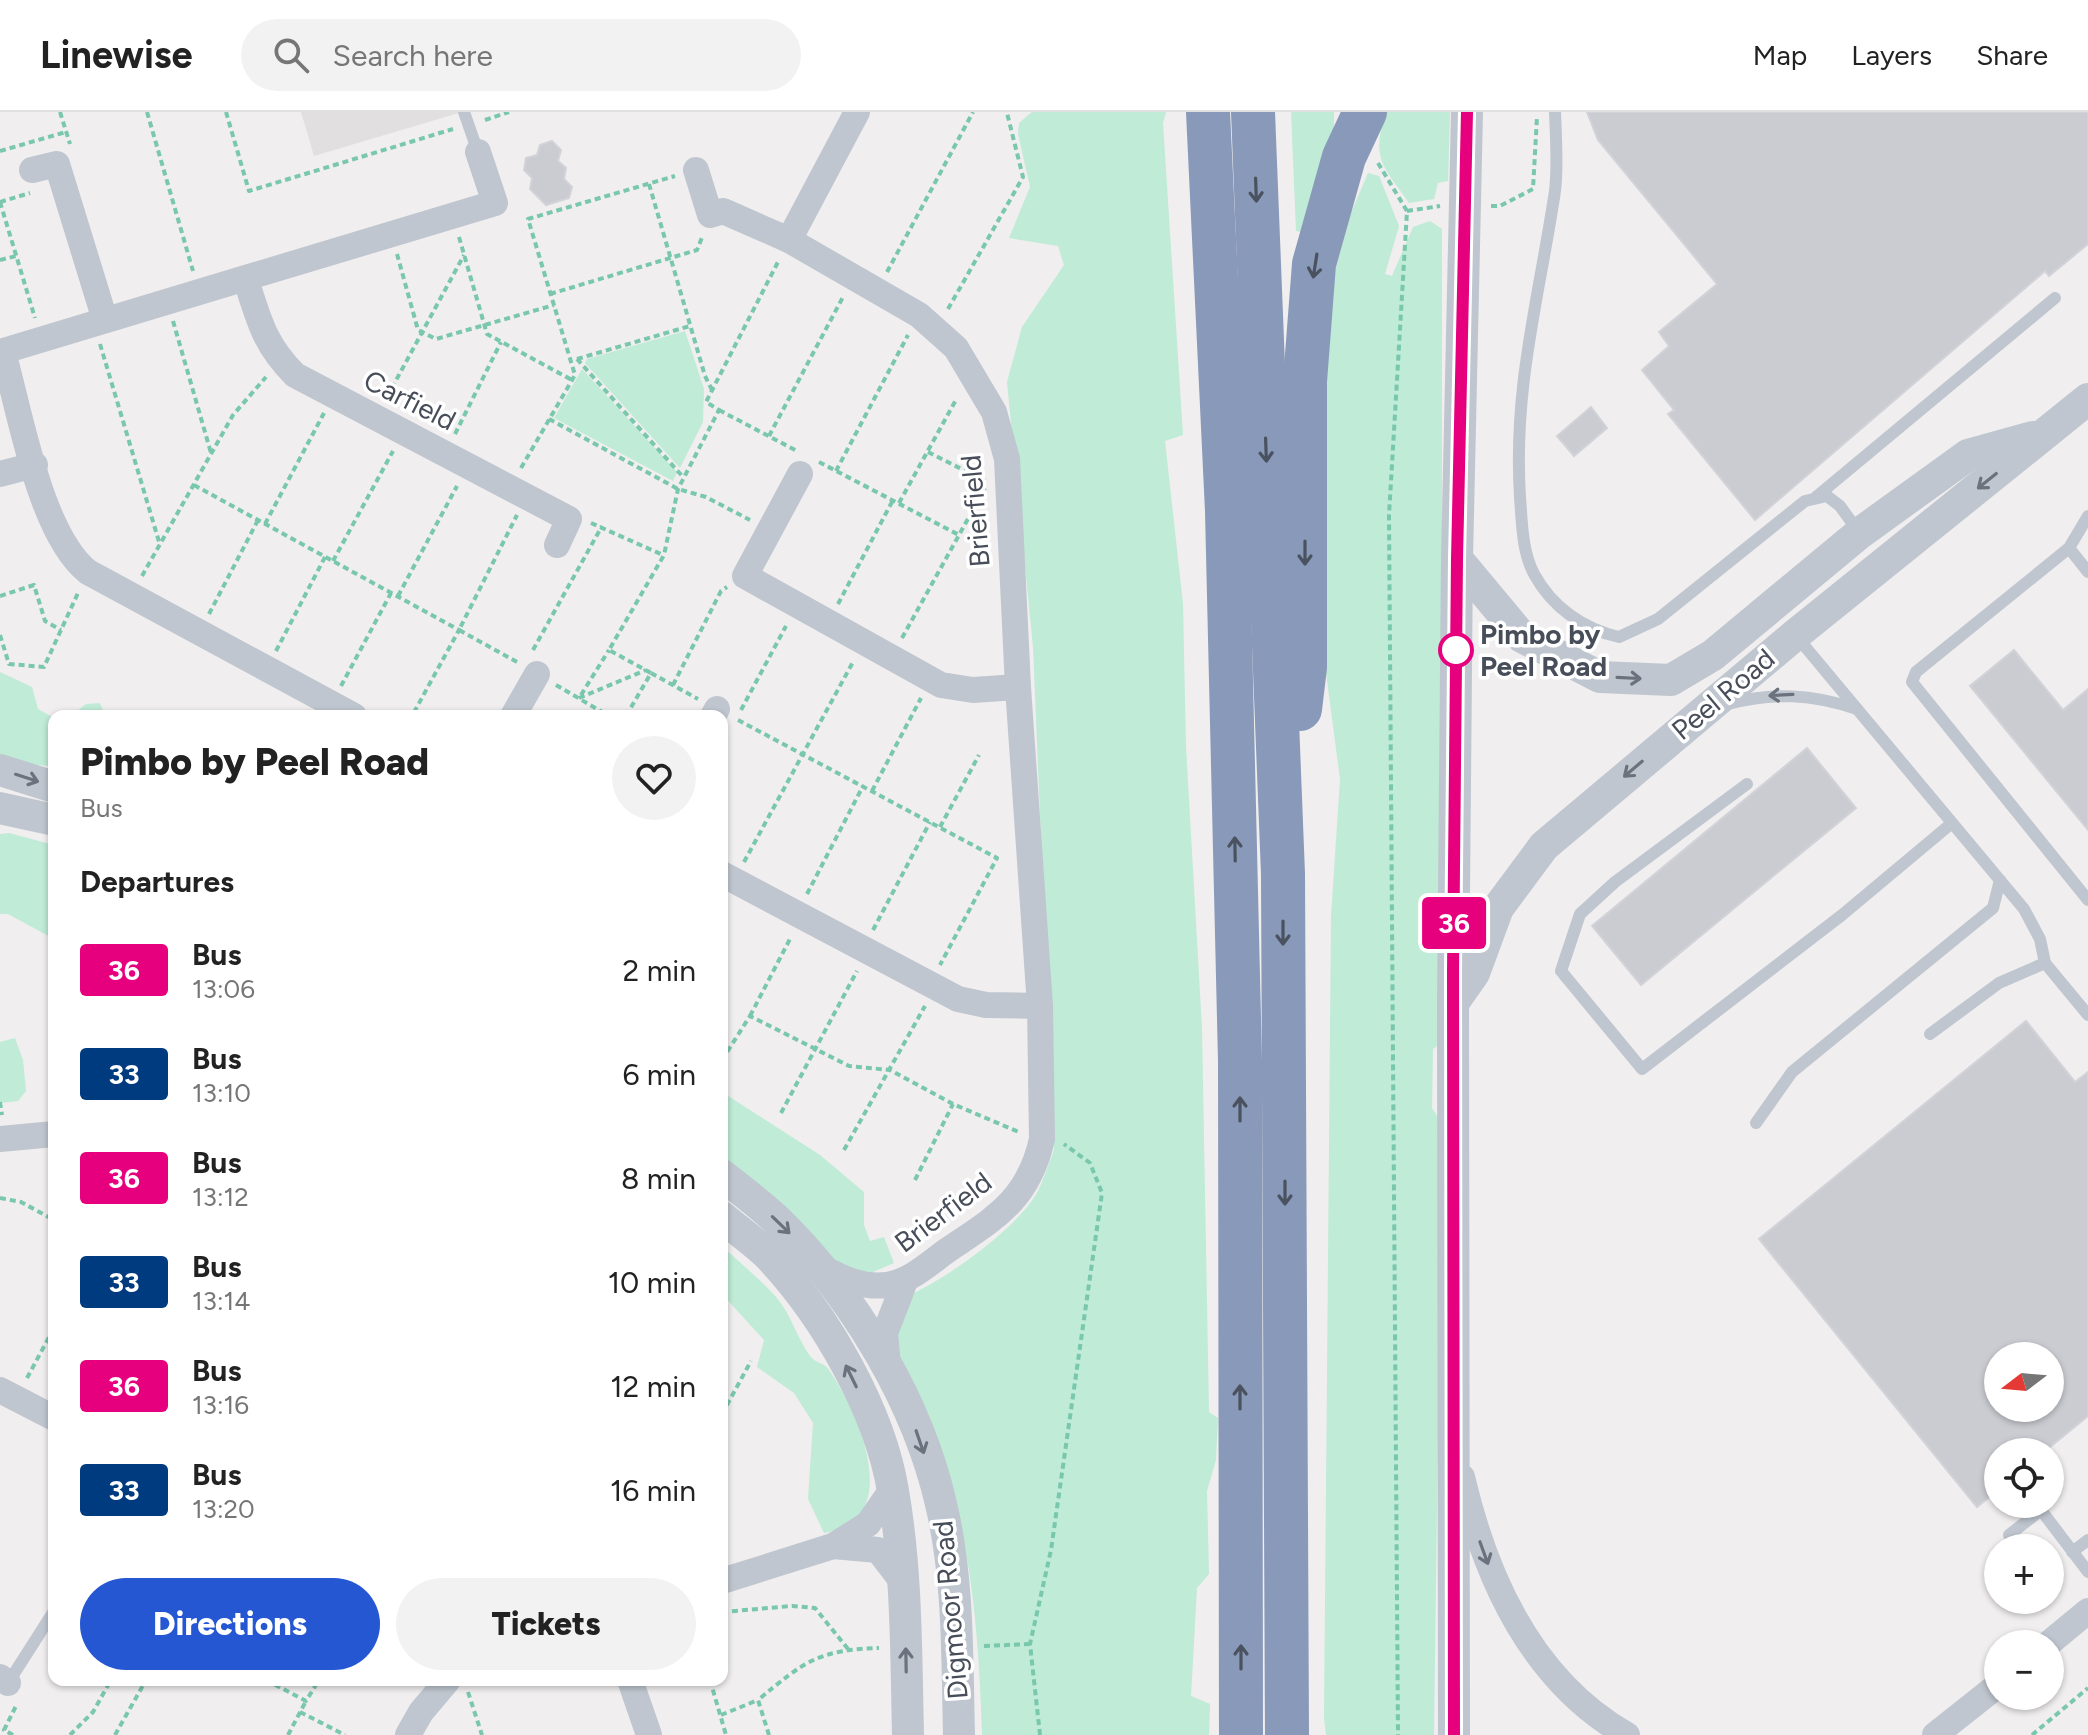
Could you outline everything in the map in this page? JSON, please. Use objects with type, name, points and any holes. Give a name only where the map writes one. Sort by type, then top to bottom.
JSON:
[{"type":"highway","points":[[1208,112],[1227,511],[1240,1046],[1241,1735]]},
{"type":"highway","points":[[1253,112],[1283,874],[1287,1735]]},
{"type":"highway","points":[[1283,874],[1305,667],[1305,381],[1314,264],[1344,157],[1365,112]]},
{"type":"street","points":[[789,240],[857,112]]},
{"type":"street","points":[[1454,1735],[1453,1003],[1457,559],[1467,112]]},
{"type":"street","points":[[342,710],[88,572],[67,553],[59,539],[1,352],[495,203],[478,152]]},
{"type":"street","points":[[32,170],[57,164],[100,321]]},
{"type":"street","points":[[696,170],[710,215]]},
{"type":"street","name":"Brierfield","points":[[710,215],[723,211],[789,240],[878,289],[928,323],[956,348],[977,378],[994,412],[1007,459],[1018,687],[1040,1006],[1042,1139],[1026,1182],[999,1217],[905,1281],[885,1285],[853,1283],[818,1265]]},
{"type":"street","name":"Carfield","points":[[246,280],[263,335],[295,375],[569,519]]},
{"type":"street","name":"Peel Road","points":[[1453,1003],[1474,973],[1498,908],[1544,846],[1679,730],[2088,399]]},
{"type":"street","name":"Peel Road","points":[[1457,559],[1522,637],[1600,677],[1671,680],[1713,655],[1860,533],[1968,455],[2048,433]]},
{"type":"street","points":[[0,474],[35,465]]},
{"type":"street","points":[[800,474],[745,576],[931,681],[973,690],[1018,687]]},
{"type":"street","points":[[557,545],[569,519]]},
{"type":"street","points":[[515,710],[531,670]]},
{"type":"street","points":[[0,770],[48,785]]},
{"type":"street","points":[[0,808],[48,819]]},
{"type":"street","points":[[728,878],[971,1003],[1040,1006]]},
{"type":"street","points":[[0,1139],[48,1135]]},
{"type":"street","name":"Digmoor Road","points":[[728,1180],[782,1225],[818,1265],[857,1315],[909,1410],[941,1503],[955,1608],[959,1735]]},
{"type":"street","name":"Digmoor Road","points":[[728,1222],[769,1256],[832,1339],[869,1412],[893,1488],[905,1585],[908,1735]]},
{"type":"street","name":"Brierfield","points":[[888,1369],[885,1333],[905,1281]]},
{"type":"street","points":[[8,1394],[48,1415]]},
{"type":"street","points":[[1456,1450],[1485,1558],[1521,1631],[1555,1676],[1608,1724],[1627,1735]]},
{"type":"street","points":[[728,1579],[833,1546],[868,1524],[893,1488]]},
{"type":"street","points":[[833,1546],[878,1550],[905,1585]]},
{"type":"street","points":[[2064,1631],[2088,1611]]},
{"type":"street","points":[[408,1735],[434,1686]]},
{"type":"street","points":[[632,1686],[649,1735]]},
{"type":"street","points":[[1935,1735],[1984,1696]]},
{"type":"lane","points":[[464,112],[478,152]]},
{"type":"lane","points":[[1555,112],[1556,186],[1523,366],[1518,434],[1525,548],[1534,573],[1562,609],[1580,623],[1619,637],[1658,619],[1805,501],[1827,496],[1840,506],[1860,533]]},
{"type":"lane","points":[[1816,497],[2055,298]]},
{"type":"lane","points":[[2088,516],[2069,548],[1916,672],[1912,682],[2088,900]]},
{"type":"lane","points":[[2069,548],[2088,572]]},
{"type":"lane","points":[[1795,635],[2024,909],[2040,939],[2045,963],[2088,1015]]},
{"type":"lane","points":[[1679,730],[1728,704],[1759,697],[1813,697],[1857,709]]},
{"type":"lane","points":[[1747,784],[1615,882],[1580,914],[1561,971],[1642,1069],[1842,915],[1952,823]]},
{"type":"lane","points":[[1756,1123],[1792,1072],[1993,908],[2000,880]]},
{"type":"lane","points":[[1930,1034],[1999,983],[2045,963]]},
{"type":"lane","points":[[2010,1534],[2041,1510],[2059,1534]]},
{"type":"lane","points":[[2072,1552],[2088,1540]]},
{"type":"lane","points":[[2064,1541],[2088,1572]]},
{"type":"lane","points":[[4,1680],[48,1619]]},
{"type":"path","points":[[147,112],[199,293]]},
{"type":"path","points":[[226,112],[249,191],[437,134]]},
{"type":"path","points":[[493,117],[509,112]]},
{"type":"path","points":[[878,289],[973,112]]},
{"type":"path","points":[[836,471],[1023,177],[1008,113],[998,112]]},
{"type":"path","points":[[1488,206],[1500,206],[1533,189],[1537,112]]},
{"type":"path","points":[[0,151],[66,132]]},
{"type":"path","points":[[1378,163],[1407,211],[1389,515],[1398,1735]]},
{"type":"path","points":[[415,710],[459,630],[549,419],[575,375],[528,219],[696,170]]},
{"type":"path","points":[[649,184],[712,390]]},
{"type":"path","points":[[0,202],[41,339]]},
{"type":"path","points":[[1407,211],[1441,206]]},
{"type":"path","points":[[550,294],[697,250],[710,215]]},
{"type":"path","points":[[453,216],[487,334],[572,380]]},
{"type":"path","points":[[391,235],[418,330],[436,339],[554,305]]},
{"type":"path","points":[[789,240],[706,402],[959,535]]},
{"type":"path","points":[[376,418],[464,255]]},
{"type":"path","points":[[0,260],[16,256]]},
{"type":"path","points":[[769,436],[854,276]]},
{"type":"path","points":[[168,302],[211,453]]},
{"type":"path","points":[[100,321],[160,545]]},
{"type":"path","points":[[570,361],[690,326]]},
{"type":"path","points":[[398,596],[457,460],[501,342]]},
{"type":"path","points":[[577,359],[684,478]]},
{"type":"path","points":[[131,596],[233,415],[280,360]]},
{"type":"path","points":[[265,524],[333,396]]},
{"type":"path","points":[[899,503],[957,398]]},
{"type":"path","points":[[579,698],[664,555],[678,489],[719,410]]},
{"type":"path","points":[[549,419],[678,489],[706,497],[769,530]]},
{"type":"path","points":[[333,561],[403,432]]},
{"type":"path","points":[[891,658],[988,482],[927,452]]},
{"type":"path","points":[[194,485],[599,710]]},
{"type":"path","points":[[828,623],[893,500]]},
{"type":"path","points":[[569,519],[602,526],[664,555]]},
{"type":"path","points":[[198,632],[258,520]]},
{"type":"path","points":[[531,670],[602,526]]},
{"type":"path","points":[[267,669],[325,557]]},
{"type":"path","points":[[0,635],[9,664],[44,667],[88,572]]},
{"type":"path","points":[[673,685],[721,591],[745,576]]},
{"type":"path","points":[[0,596],[34,585],[45,621],[61,630]]},
{"type":"path","points":[[342,710],[391,593]]},
{"type":"path","points":[[725,710],[797,605]]},
{"type":"path","points":[[728,871],[802,754],[864,643]]},
{"type":"path","points":[[609,650],[714,710]]},
{"type":"path","points":[[579,698],[648,672]]},
{"type":"path","points":[[629,710],[648,672]]},
{"type":"path","points":[[872,791],[931,681]]},
{"type":"path","points":[[728,718],[997,858],[890,1070],[844,1150]]},
{"type":"path","points":[[940,827],[979,755]]},
{"type":"path","points":[[728,1051],[750,1016],[863,786]]},
{"type":"path","points":[[781,1113],[930,822]]},
{"type":"path","points":[[750,1016],[849,1066],[890,1070],[953,1104],[1042,1139],[1069,1145],[1090,1163],[1102,1193],[1051,1550],[1030,1644],[1040,1735]]},
{"type":"path","points":[[0,1102],[3,1110],[0,1122]]},
{"type":"path","points":[[915,1180],[953,1104]]},
{"type":"path","points":[[0,1198],[21,1202],[48,1217]]},
{"type":"path","points":[[8,1394],[48,1337]]},
{"type":"path","points":[[728,1403],[751,1361]]},
{"type":"path","points":[[721,1715],[758,1700],[803,1662],[848,1649],[815,1608],[792,1606],[728,1611]]},
{"type":"path","points":[[70,1735],[93,1712],[108,1686]]},
{"type":"path","points":[[115,1735],[143,1686]]},
{"type":"path","points":[[277,1686],[306,1701]]},
{"type":"path","points":[[288,1735],[315,1686]]},
{"type":"path","points":[[466,1686],[482,1735]]},
{"type":"path","points":[[712,1686],[726,1735]]},
{"type":"path","points":[[2032,1735],[2088,1688]]},
{"type":"path","points":[[758,1700],[769,1735]]},
{"type":"path","points":[[300,1712],[345,1735]]},
{"type":"shaded area","points":[[301,112],[462,112],[314,156]]},
{"type":"green space","points":[[1032,112],[1166,112],[1163,123],[1183,435],[1165,441],[1183,604],[1186,747],[1202,1028],[1209,1412],[1218,1418],[1216,1460],[1207,1491],[1209,1574],[1197,1588],[1191,1696],[1210,1704],[1209,1735],[982,1735],[976,1627],[960,1521],[941,1452],[906,1377],[897,1343],[900,1321],[912,1294],[982,1250],[1015,1220],[1038,1191],[1054,1150],[1033,647],[1007,382],[1022,327],[1064,265],[1058,246],[1009,238],[1030,187],[1018,134],[1019,123]]},
{"type":"green space","points":[[1291,112],[1334,112],[1334,151],[1311,234],[1296,231]]},
{"type":"green space","points":[[1386,112],[1450,112],[1448,181],[1438,183],[1434,199],[1409,203],[1386,169],[1379,141]]},
{"type":"green space","points":[[1368,173],[1379,176],[1399,226],[1385,274],[1392,276],[1413,227],[1430,221],[1442,229],[1442,1042],[1433,1049],[1432,1108],[1442,1124],[1434,1735],[1326,1735],[1324,1718],[1331,917],[1340,779],[1326,673],[1321,413],[1334,275],[1351,213]]},
{"type":"green space","points":[[685,331],[704,389],[703,422],[680,468],[585,363],[587,359]]},
{"type":"green space","points":[[582,369],[677,472],[673,481],[554,418]]},
{"type":"green space","points":[[0,672],[32,687],[38,709],[48,715],[48,766],[0,763]]},
{"type":"green space","points":[[100,703],[103,710],[78,710],[86,704]]},
{"type":"green space","points":[[9,833],[48,843],[48,936],[8,914],[0,914],[0,834]]},
{"type":"green space","points":[[15,1038],[23,1060],[26,1091],[18,1101],[0,1103],[0,1042]]},
{"type":"green space","points":[[728,1096],[820,1155],[864,1192],[864,1225],[870,1241],[884,1237],[894,1263],[868,1274],[838,1269],[728,1167]]},
{"type":"green space","points":[[728,1251],[776,1297],[810,1356],[827,1368],[852,1412],[862,1437],[870,1487],[864,1509],[849,1524],[824,1533],[808,1499],[813,1423],[794,1393],[757,1367],[764,1340],[728,1301]]},
{"type":"building","points":[[1587,112],[2088,112],[2088,244],[2049,276],[2045,271],[1755,520],[1668,414],[1674,410],[1642,370],[1669,346],[1659,332],[1717,284],[1598,140]]},
{"type":"building","points":[[552,141],[561,150],[558,161],[566,168],[564,179],[572,187],[569,198],[546,205],[530,189],[532,178],[524,170],[526,158],[537,155],[540,145]]},
{"type":"building","points":[[1591,407],[1607,428],[1574,456],[1557,436]]},
{"type":"building","points":[[2014,650],[2063,710],[2088,689],[2088,830],[1970,686]]},
{"type":"building","points":[[1807,748],[1856,808],[1641,985],[1592,926]]},
{"type":"building","points":[[2026,1021],[2075,1082],[2088,1072],[2088,1416],[2061,1438],[1984,1438],[1984,1501],[1977,1507],[1759,1239]]},
{"type":"bus line","name":"36","points":[[1454,1735],[1453,971],[1457,559],[1467,112]]},
{"type":"place","name":"Pimbo by Peel Road","points":[[1456,650]]}]
